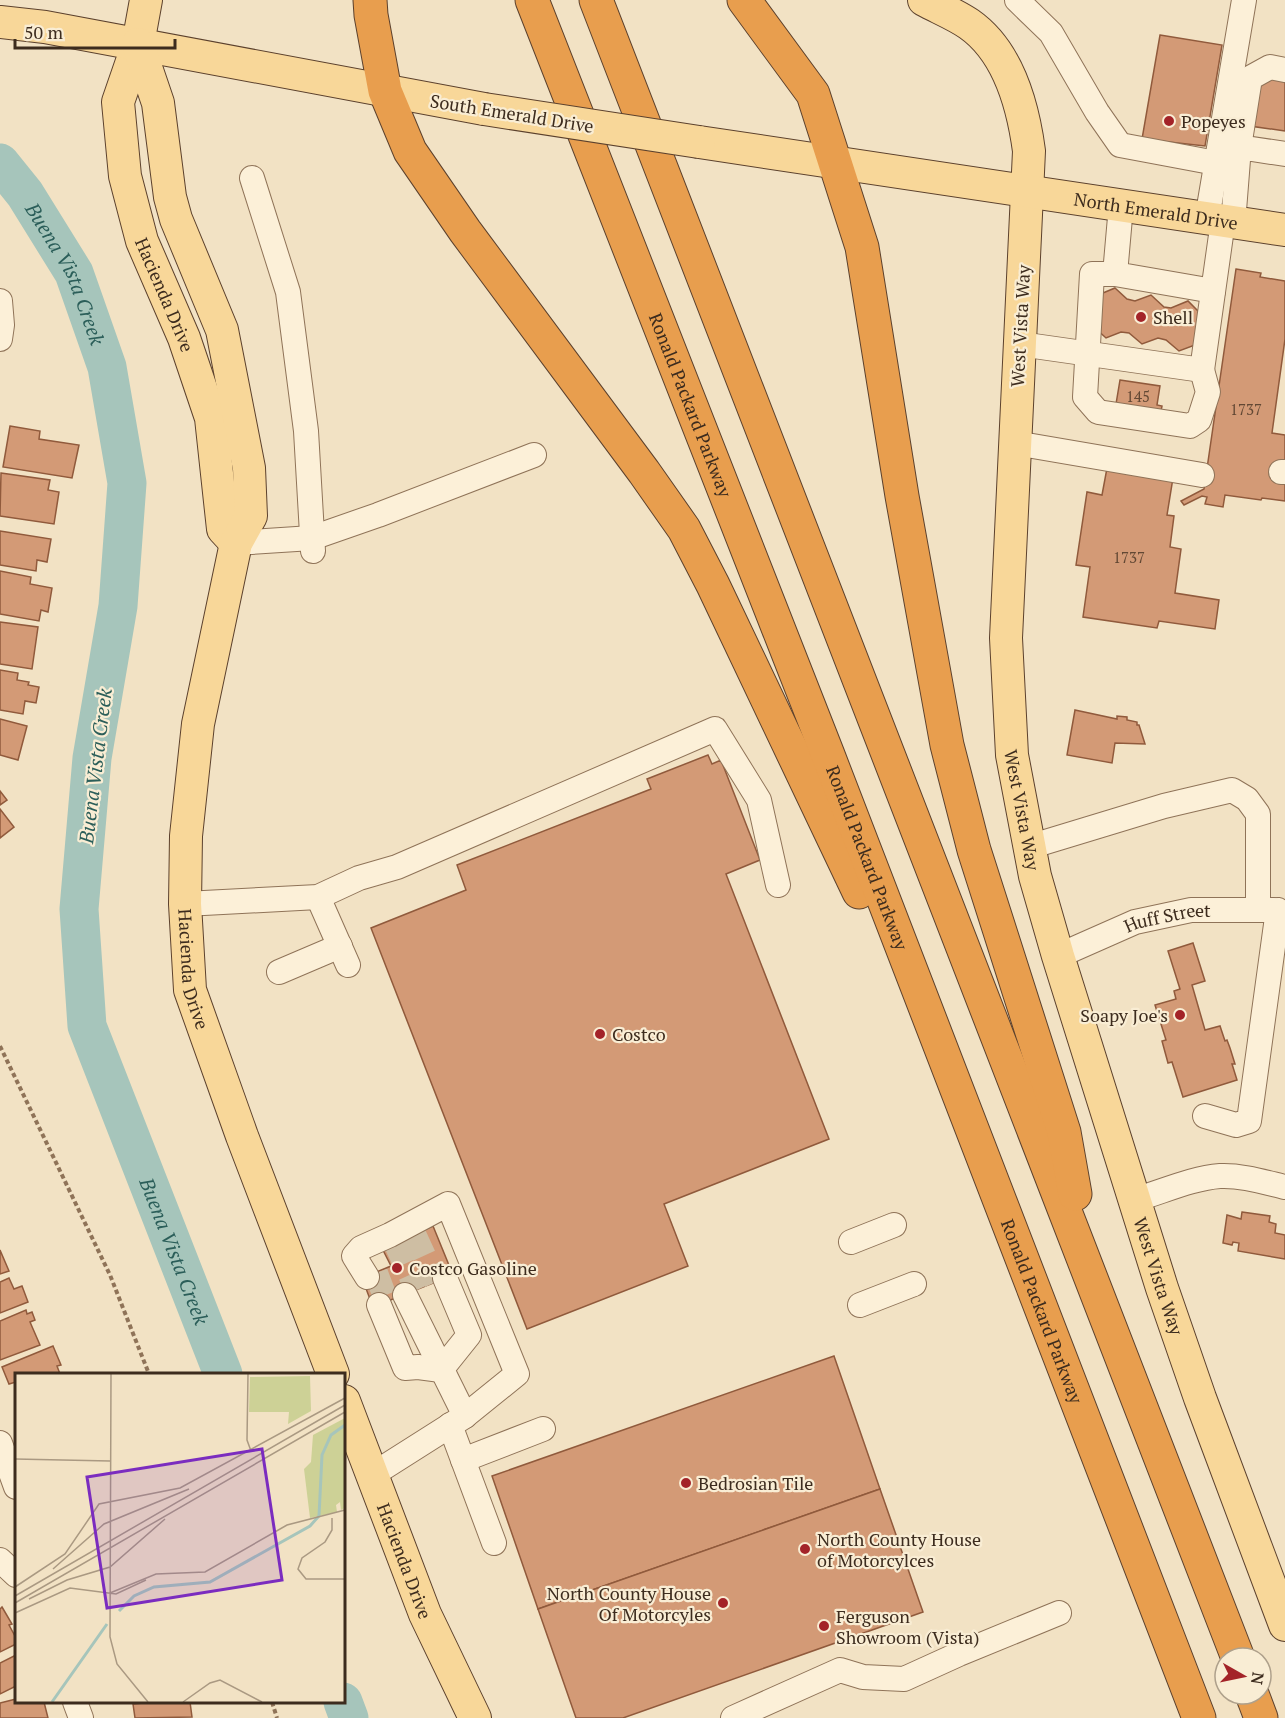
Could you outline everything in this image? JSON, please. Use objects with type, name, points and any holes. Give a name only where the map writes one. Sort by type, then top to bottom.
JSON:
[{"type":"highway","points":[[370,0],[385,91],[410,150],[465,231],[684,529],[713,585],[962,1106]]},
{"type":"highway","name":"Ronald Packard Parkway","points":[[532,0],[828,755],[1199,1718]]},
{"type":"highway","points":[[596,0],[1233,1646]]},
{"type":"highway","points":[[744,0],[813,94],[862,247],[902,496],[947,745],[974,850],[1064,1132],[1091,1275]]},
{"type":"main road","name":"Hacienda Drive","points":[[146,0],[138,44],[118,102],[125,176],[142,241],[184,338],[211,418],[223,529],[236,543]]},
{"type":"main road","name":"West Vista Way","points":[[924,0],[970,24],[995,50],[1024,116],[1029,151],[1005,638],[1012,755],[1035,876],[1134,1200],[1200,1398],[1284,1620]]},
{"type":"main road","name":"South Emerald Drive","points":[[0,21],[45,27],[484,109],[1027,193]]},
{"type":"main road","name":"Hacienda Drive","points":[[138,44],[158,103],[170,197],[176,219],[222,330],[249,468],[251,516],[236,543],[198,724],[186,836],[185,904],[190,990],[242,1136],[333,1373]]},
{"type":"main road","name":"North Emerald Drive","points":[[1027,193],[1285,230]]},
{"type":"main road","name":"Hacienda Drive","points":[[345,1404],[425,1614],[475,1718]]},
{"type":"street","points":[[1017,0],[1051,33],[1097,112],[1120,145],[1216,163]]},
{"type":"street","points":[[1221,221],[1216,163],[1244,0]]},
{"type":"street","points":[[1213,291],[1115,274],[1092,274],[1085,397],[1098,412],[1190,426],[1199,420],[1208,392],[1202,370],[1213,291],[1221,221],[1239,147],[1250,78],[1269,67],[1285,70]]},
{"type":"street","points":[[1239,147],[1285,154]]},
{"type":"street","points":[[252,178],[288,292],[306,431],[312,545]]},
{"type":"street","points":[[1115,274],[1121,206]]},
{"type":"street","points":[[0,301],[2,325],[0,339]]},
{"type":"street","points":[[1020,344],[1202,370]]},
{"type":"street","points":[[1015,443],[1202,475]]},
{"type":"street","points":[[236,543],[312,545],[378,515],[534,455]]},
{"type":"street","points":[[185,904],[318,897],[359,878],[397,867],[715,729],[759,800],[778,885]]},
{"type":"street","points":[[1029,847],[1164,806],[1232,790],[1247,798],[1258,814],[1274,910],[1249,1121],[1236,1125],[1205,1116]]},
{"type":"street","points":[[279,972],[344,956],[318,897]]},
{"type":"street","name":"Huff Street","points":[[1058,956],[1135,922],[1191,910],[1274,910]]},
{"type":"street","points":[[1134,1200],[1220,1176],[1237,1177],[1285,1187]]},
{"type":"street","points":[[371,1275],[397,1236],[448,1204],[517,1374],[457,1420],[372,1475]]},
{"type":"street","points":[[851,1242],[894,1225]]},
{"type":"street","points":[[860,1305],[914,1284]]},
{"type":"street","points":[[442,1361],[452,1325],[412,1292],[442,1361],[457,1420],[463,1460],[494,1544]]},
{"type":"street","points":[[463,1460],[543,1429]]},
{"type":"street","points":[[0,1443],[15,1484]]},
{"type":"street","points":[[0,1560],[15,1574]]},
{"type":"street","points":[[733,1718],[840,1670],[862,1677],[904,1679],[958,1654],[1059,1613]]},
{"type":"street","points":[[76,1703],[81,1718]]},
{"type":"path","points":[[0,1046],[110,1275],[149,1373]]},
{"type":"path","points":[[273,1703],[277,1718]]},
{"type":"building","points":[[1160,35],[1222,45],[1205,146],[1142,139]]},
{"type":"building","points":[[1275,74],[1285,76],[1285,131],[1250,126],[1256,86]]},
{"type":"building","points":[[1236,269],[1261,273],[1260,277],[1285,281],[1285,339],[1272,433],[1285,435],[1285,501],[1225,495],[1223,507],[1205,504],[1207,497],[1202,496],[1184,505],[1181,501],[1204,489]]},
{"type":"building","points":[[1115,288],[1127,299],[1135,301],[1151,295],[1164,307],[1171,308],[1188,301],[1200,313],[1195,345],[1179,351],[1166,340],[1158,338],[1142,344],[1129,333],[1121,332],[1106,338],[1093,326],[1098,295]]},
{"type":"building","points":[[1120,380],[1160,386],[1157,405],[1162,406],[1161,411],[1113,422]]},
{"type":"building","points":[[10,426],[40,431],[39,439],[79,445],[72,478],[3,467]]},
{"type":"building","points":[[1107,468],[1173,478],[1167,515],[1174,516],[1170,547],[1181,549],[1175,593],[1219,600],[1215,629],[1159,621],[1157,628],[1083,617],[1090,567],[1076,565],[1087,492],[1102,495]]},
{"type":"building","points":[[1,473],[50,480],[48,490],[59,492],[54,524],[0,516]]},
{"type":"building","points":[[0,531],[51,539],[47,562],[37,560],[36,571],[0,565]]},
{"type":"building","points":[[0,571],[31,577],[30,584],[52,588],[48,612],[41,610],[39,621],[0,614]]},
{"type":"building","points":[[0,622],[38,627],[32,669],[0,664]]},
{"type":"building","points":[[0,670],[18,673],[17,680],[39,687],[36,703],[25,701],[23,714],[0,710]]},
{"type":"building","points":[[1075,710],[1117,719],[1117,716],[1127,717],[1127,720],[1137,722],[1139,725],[1145,744],[1115,743],[1112,763],[1067,755]]},
{"type":"building","points":[[0,719],[27,726],[18,760],[0,755]]},
{"type":"building","name":"Costco","points":[[708,755],[712,764],[721,760],[760,860],[726,874],[829,1139],[664,1204],[688,1266],[527,1329],[371,928],[466,890],[457,865],[651,789],[647,779]]},
{"type":"building","points":[[0,791],[7,800],[0,805]]},
{"type":"building","points":[[0,809],[14,827],[0,838]]},
{"type":"building","name":"Soapy Joe's","points":[[1193,943],[1205,981],[1192,985],[1205,1030],[1220,1026],[1230,1048],[1237,1080],[1183,1097],[1172,1062],[1168,1063],[1162,1041],[1166,1040],[1155,1005],[1176,999],[1174,991],[1180,989],[1168,951]]},
{"type":"building","points":[[1242,1212],[1270,1216],[1269,1222],[1276,1224],[1275,1233],[1285,1235],[1285,1259],[1238,1251],[1239,1243],[1233,1242],[1232,1245],[1223,1243],[1227,1215],[1241,1219]]},
{"type":"building","points":[[433,1226],[453,1275],[373,1307],[362,1278],[391,1266],[382,1248]]},
{"type":"building","points":[[0,1250],[9,1271],[0,1274]]},
{"type":"building","points":[[9,1278],[14,1289],[22,1286],[28,1302],[0,1313],[0,1282]]},
{"type":"building","points":[[26,1310],[27,1314],[32,1312],[35,1320],[30,1322],[40,1345],[0,1360],[0,1321]]},
{"type":"building","points":[[53,1346],[61,1365],[57,1366],[60,1373],[15,1373],[15,1382],[9,1384],[2,1367]]},
{"type":"building","name":"Bedrosian Tile","points":[[834,1356],[880,1489],[538,1609],[492,1476]]},
{"type":"building","name":"North County House of Motorcylces","points":[[880,1489],[923,1612],[623,1718],[576,1718],[538,1609]]},
{"type":"building","points":[[2,1607],[12,1624],[9,1625],[15,1636],[15,1644],[0,1652],[0,1609]]},
{"type":"building","points":[[15,1656],[15,1686],[0,1694],[0,1663]]},
{"type":"building","points":[[15,1699],[15,1703],[44,1703],[48,1718],[0,1718],[0,1703]]},
{"type":"building","points":[[190,1703],[192,1717],[135,1718],[133,1704]]},
{"type":"waterway","name":"Buena Vista Creek","points":[[0,163],[25,194],[74,273],[107,367],[127,483],[118,606],[92,758],[79,909],[87,1026],[223,1373]]},
{"type":"waterway","name":"Buena Vista Creek","points":[[343,1703],[349,1718]]},
{"type":"tunnel","points":[[414,1234],[436,1282]]},
{"type":"tunnel","points":[[395,1242],[417,1290]]},
{"type":"tunnel","points":[[376,1273],[387,1302]]},
{"type":"place","name":"Popeyes","points":[[1169,121]]},
{"type":"place","name":"Shell","points":[[1141,317]]},
{"type":"place","name":"Soapy Joe's","points":[[1180,1015]]},
{"type":"place","name":"Costco","points":[[600,1034]]},
{"type":"place","name":"Costco Gasoline","points":[[397,1268]]},
{"type":"place","name":"Bedrosian Tile","points":[[686,1483]]},
{"type":"place","name":"North County House of Motorcylces","points":[[805,1549]]},
{"type":"place","name":"North County House Of Motorcyles","points":[[723,1603]]},
{"type":"place","name":"Ferguson Showroom (Vista)","points":[[824,1626]]}]
